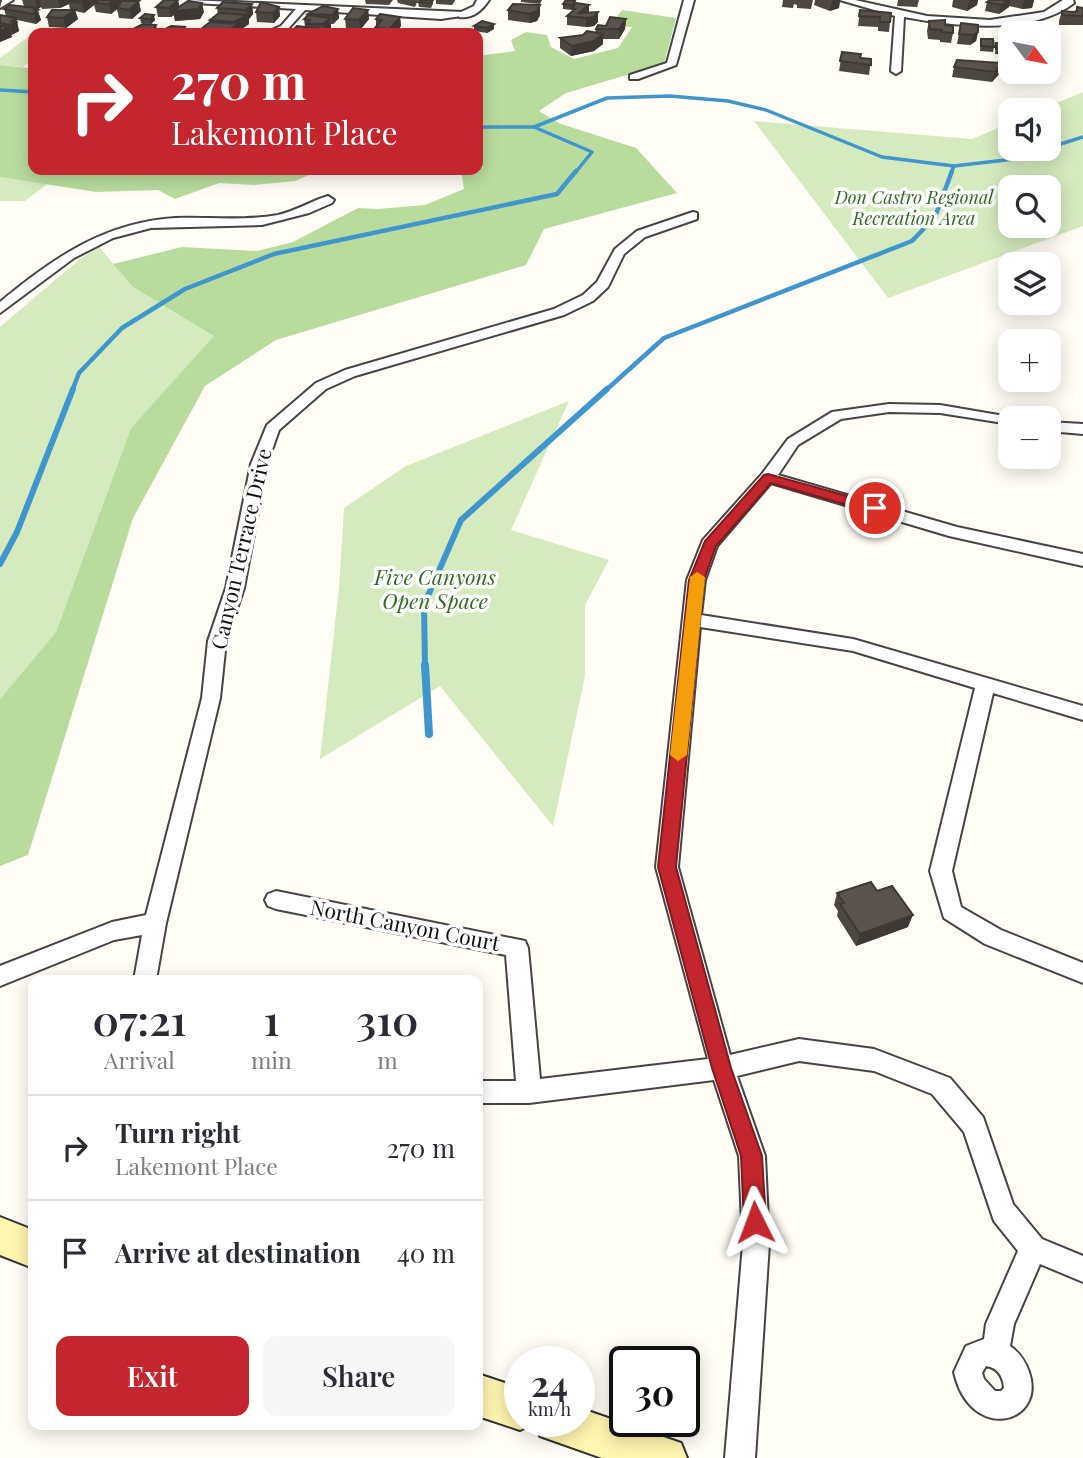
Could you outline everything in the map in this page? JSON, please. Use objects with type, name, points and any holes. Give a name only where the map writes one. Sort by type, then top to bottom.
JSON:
[{"type":"main road","points":[[0,1236],[28,1247]]},
{"type":"main road","points":[[483,1397],[504,1404]]},
{"type":"main road","points":[[595,1434],[666,1458]]},
{"type":"street","points":[[0,5],[8,0]]},
{"type":"street","points":[[195,0],[441,16],[463,15],[478,8],[483,0]]},
{"type":"street","points":[[634,78],[671,65],[689,0]]},
{"type":"street","points":[[845,0],[900,15],[927,12],[1013,22],[1058,11],[1069,3],[1068,0]]},
{"type":"street","points":[[284,28],[302,8]]},
{"type":"street","points":[[896,71],[900,15]]},
{"type":"street","points":[[0,309],[80,247],[114,233],[150,224],[270,222],[304,213],[328,201]]},
{"type":"street","name":"Canyon Terrace Drive","points":[[146,975],[155,923],[211,698],[217,640],[235,588],[259,464],[272,428],[321,386],[350,373],[559,312],[588,298],[603,284],[619,251],[641,234],[693,216]]},
{"type":"street","points":[[740,1458],[756,1244],[752,1156],[722,1068],[667,867],[696,580],[709,544],[768,478],[793,442],[837,415],[889,408],[940,409],[998,418]]},
{"type":"street","points":[[1061,427],[1083,429]]},
{"type":"street","points":[[768,478],[955,532],[1083,561]]},
{"type":"street","points":[[692,620],[853,645],[1083,713]]},
{"type":"street","points":[[985,686],[941,871],[952,912],[993,937],[1083,973]]},
{"type":"street","name":"North Canyon Court","points":[[276,900],[517,948],[529,1091]]},
{"type":"street","points":[[0,976],[111,931],[155,923]]},
{"type":"street","points":[[483,1092],[529,1091],[722,1068],[799,1050],[874,1060],[941,1086],[974,1125],[1003,1212],[1033,1248],[1083,1269]]},
{"type":"street","points":[[995,1353],[1000,1324],[1033,1248]]},
{"type":"green space","points":[[622,10],[676,18],[664,64],[566,93],[539,111],[561,124],[636,148],[677,193],[544,229],[526,265],[276,340],[205,386],[133,518],[28,855],[0,866],[0,699],[56,632],[131,428],[214,336],[133,287],[113,264],[182,247],[257,251],[293,242],[358,208],[425,205],[464,189],[462,175],[483,175],[483,55],[515,51],[511,40],[526,32],[547,35],[551,47],[574,59],[618,48],[632,27],[611,25]]},
{"type":"green space","points":[[28,37],[28,63],[23,67],[0,65],[0,58]]},
{"type":"green space","points":[[0,65],[28,68],[28,175],[309,175],[295,181],[255,185],[219,183],[175,199],[158,190],[96,192],[0,177]]},
{"type":"green space","name":"Don Castro Regional Recreation Area","points":[[1083,92],[1083,226],[1061,234],[1061,175],[998,175],[998,238],[1050,238],[1013,252],[998,252],[998,257],[888,298],[754,121],[972,139],[998,128],[998,161],[1061,161],[1061,101]]},
{"type":"green space","points":[[0,177],[47,184],[25,201],[0,201]]},
{"type":"green space","points":[[99,247],[133,287],[215,336],[131,428],[56,632],[0,699],[0,327],[80,259]]},
{"type":"green space","name":"Five Canyons Open Space","points":[[569,401],[511,530],[609,560],[585,605],[585,676],[553,826],[440,686],[320,759],[339,587],[344,508],[406,466]]},
{"type":"building","points":[[68,0],[86,0],[82,3]]},
{"type":"building","points":[[98,0],[114,0],[109,4],[94,3]]},
{"type":"building","points":[[164,0],[178,0],[169,8],[156,7]]},
{"type":"building","points":[[433,0],[431,3],[418,2]]},
{"type":"building","points":[[566,0],[575,1],[573,5],[563,4]]},
{"type":"building","points":[[1008,0],[1001,5],[987,2]]},
{"type":"building","points":[[122,1],[139,1],[129,10],[117,8]]},
{"type":"building","points":[[188,1],[202,3],[198,9],[173,11]]},
{"type":"building","points":[[223,2],[252,4],[246,10],[217,8]]},
{"type":"building","points":[[261,2],[279,7],[273,13],[256,12]]},
{"type":"building","points":[[576,3],[589,5],[579,13],[598,12],[594,17],[567,16],[575,9],[572,8]]},
{"type":"building","points":[[513,4],[540,5],[537,11],[529,14],[508,10]]},
{"type":"building","points":[[10,5],[38,10],[33,14],[4,9]]},
{"type":"building","points":[[323,6],[338,9],[332,15],[308,14]]},
{"type":"building","points":[[1077,7],[1083,8],[1083,16],[1062,15],[1062,11],[1077,11]]},
{"type":"building","points":[[353,8],[368,10],[359,20],[345,19]]},
{"type":"building","points":[[52,10],[75,10],[63,18],[47,17]]},
{"type":"building","points":[[860,10],[891,13],[890,22],[880,22],[880,17],[859,16]]},
{"type":"building","points":[[219,13],[248,15],[234,22],[210,20]]},
{"type":"building","points":[[145,14],[154,15],[150,19],[140,18]]},
{"type":"building","points":[[380,14],[400,17],[391,28],[375,28],[382,20],[376,19]]},
{"type":"building","points":[[0,15],[16,18],[12,21],[16,22],[10,25],[0,23]]},
{"type":"building","points":[[308,15],[330,18],[324,24],[307,24],[310,20],[304,19]]},
{"type":"building","points":[[610,17],[626,19],[619,29],[596,29],[598,25],[606,26]]},
{"type":"building","points":[[945,20],[945,25],[953,26],[953,33],[930,29],[929,21]]},
{"type":"building","points":[[482,21],[494,24],[487,28],[474,26]]},
{"type":"building","points":[[210,22],[239,24],[232,28],[202,28]]},
{"type":"building","points":[[961,23],[978,25],[978,32],[973,35],[959,34]]},
{"type":"building","points":[[143,24],[156,25],[154,28],[135,28]]},
{"type":"building","points":[[587,31],[603,34],[594,41],[572,46],[560,38],[583,35]]},
{"type":"building","points":[[981,39],[993,39],[994,47],[981,46]]},
{"type":"building","points":[[842,52],[861,54],[860,58],[871,59],[871,65],[840,61]]},
{"type":"building","points":[[957,60],[998,63],[995,72],[954,67]]},
{"type":"building","points":[[871,882],[877,891],[892,886],[913,915],[860,934],[840,904],[844,903],[837,893]]},
{"type":"waterway","points":[[0,90],[28,92]]},
{"type":"waterway","points":[[534,127],[607,98],[670,96],[728,101],[766,110],[882,157],[954,166]]},
{"type":"waterway","points":[[483,127],[534,127]]},
{"type":"waterway","points":[[534,127],[592,152],[575,173]]},
{"type":"waterway","points":[[1061,144],[1083,137]]},
{"type":"waterway","points":[[954,166],[998,161]]},
{"type":"waterway","points":[[951,173],[954,166]]},
{"type":"waterway","points":[[72,391],[79,373],[122,328],[185,289],[274,254],[557,194],[576,171]]},
{"type":"waterway","points":[[605,391],[664,338],[912,241],[935,217],[952,171]]},
{"type":"waterway","points":[[0,564],[17,532],[73,389]]},
{"type":"waterway","points":[[425,667],[424,605],[461,520],[607,389]]},
{"type":"waterway","points":[[425,665],[429,734]]},
{"type":"slow traffic","points":[[678,755],[697,577]]},
{"type":"route","points":[[755,1222],[752,1156],[722,1068],[667,867],[696,580],[709,544],[768,478],[875,508]]}]
